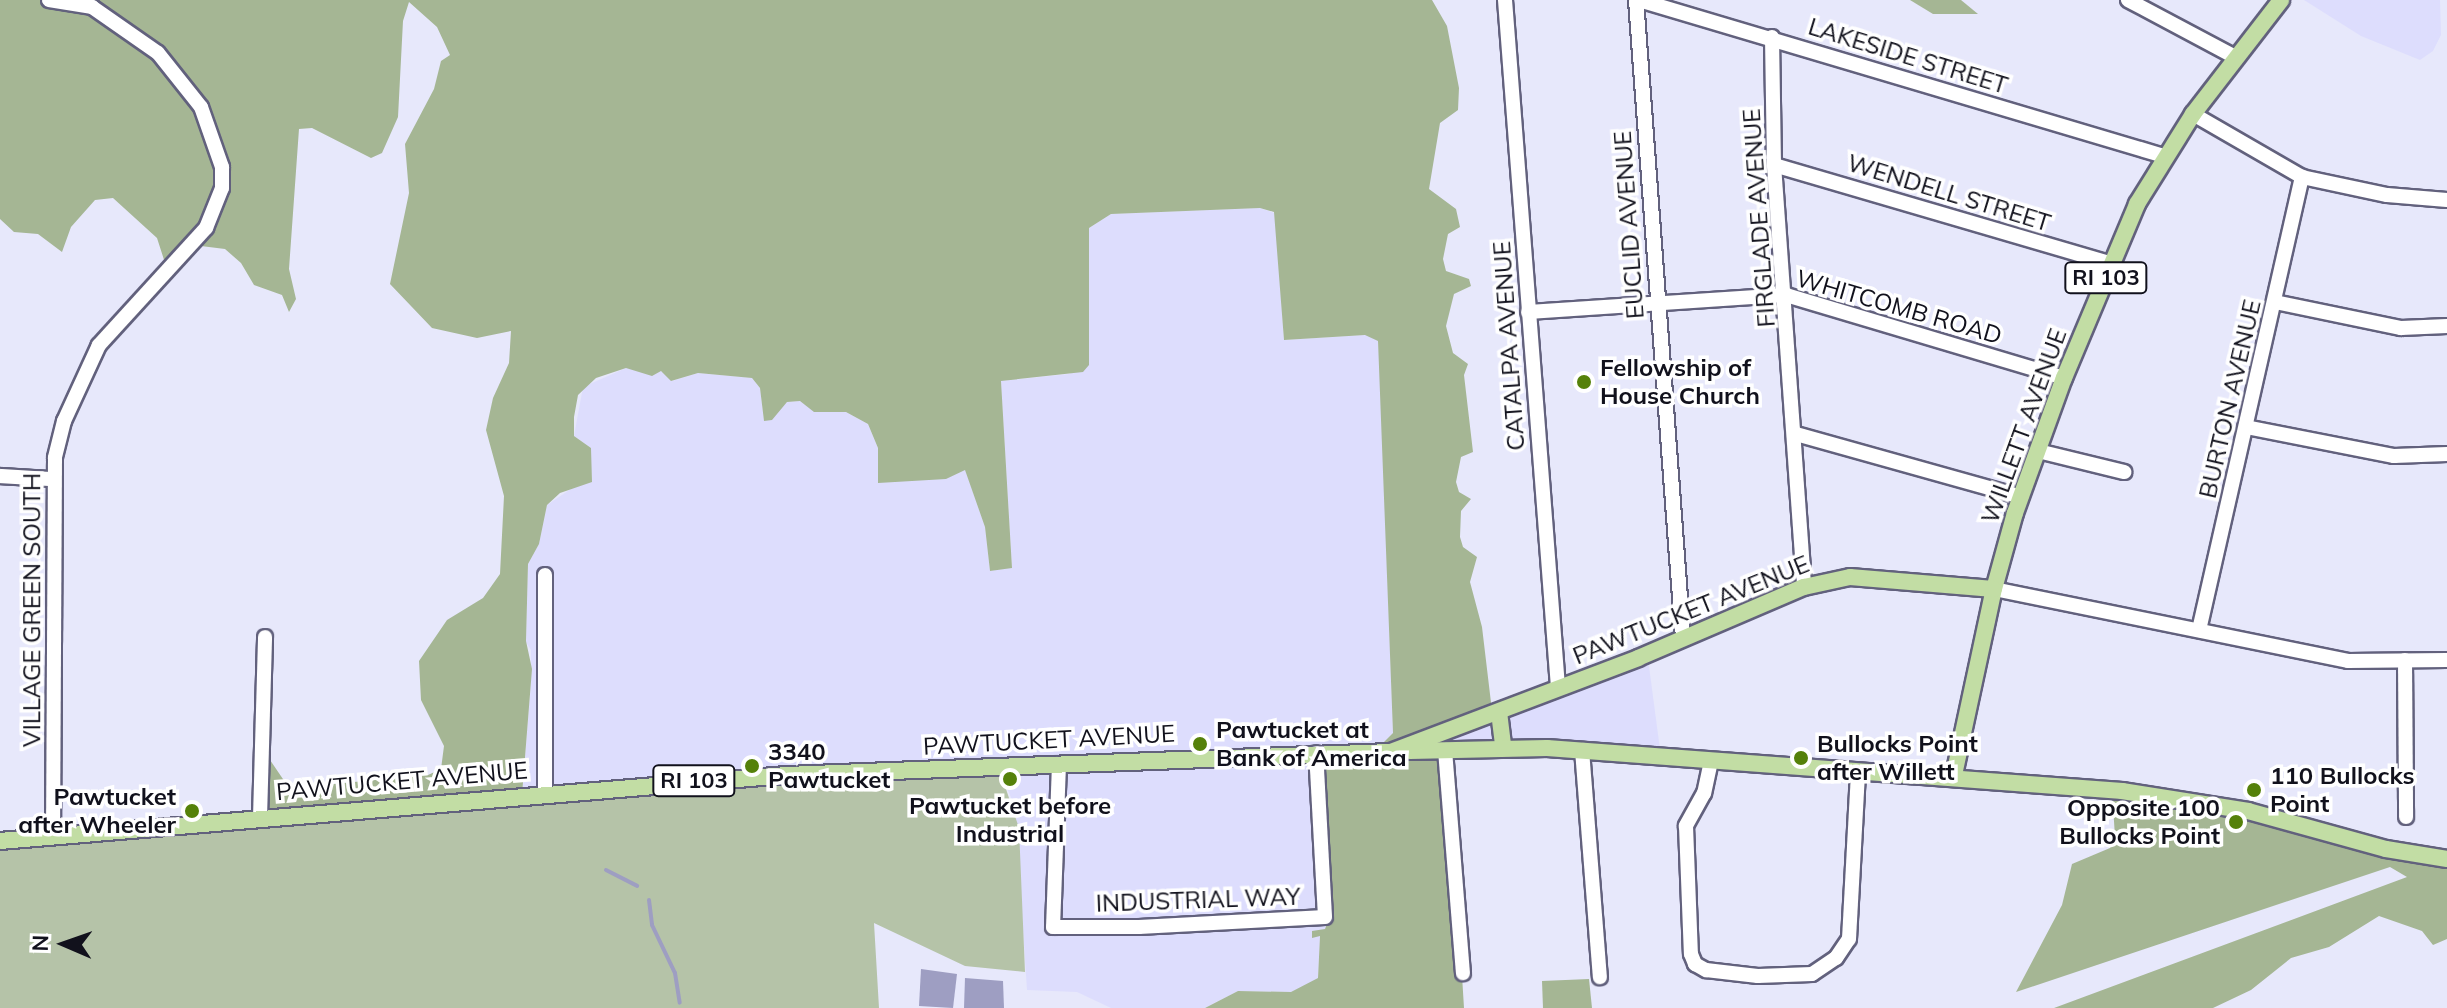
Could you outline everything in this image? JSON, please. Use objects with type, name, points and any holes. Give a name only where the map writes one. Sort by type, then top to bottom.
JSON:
[{"type":"main road","name":"WILLETT AVENUE","points":[[1954,775],[1994,589],[2021,497],[2064,378],[2112,264],[2164,156],[2281,0]]},
{"type":"main road","name":"PAWTUCKET AVENUE","points":[[0,841],[545,792],[1059,764],[1391,752],[1444,742],[1499,712],[1804,587],[1850,577],[1994,589]]},
{"type":"main road","points":[[1499,712],[1503,746]]},
{"type":"main road","name":"RI 103","points":[[1444,742],[1954,775]]},
{"type":"main road","points":[[1954,775],[2231,807],[2386,849],[2447,859]]},
{"type":"street","name":"VILLAGE GREEN SOUTH","points":[[49,0],[92,7],[158,53],[201,107],[222,178],[206,228],[99,345],[64,421],[51,479],[58,665],[53,836]]},
{"type":"street","name":"CATALPA AVENUE","points":[[1505,0],[1558,688]]},
{"type":"street","name":"LAKESIDE STREET","points":[[1638,0],[1772,37],[2164,156]]},
{"type":"street","name":"EUCLID AVENUE","points":[[1638,0],[1656,304],[1683,638]]},
{"type":"street","points":[[2128,0],[2237,58]]},
{"type":"street","name":"FIRGLADE AVENUE","points":[[1772,37],[1774,165],[1796,434],[1804,587]]},
{"type":"street","points":[[2193,114],[2302,177],[2387,195],[2447,200]]},
{"type":"street","name":"WENDELL STREET","points":[[1774,165],[2112,264]]},
{"type":"street","name":"BURTON AVENUE","points":[[2199,630],[2302,177]]},
{"type":"street","name":"WHITCOMB ROAD","points":[[1528,312],[1786,295],[2064,378]]},
{"type":"street","points":[[2275,302],[2401,328],[2447,326]]},
{"type":"street","points":[[2246,427],[2394,456],[2447,454]]},
{"type":"street","points":[[1796,434],[2021,497]]},
{"type":"street","points":[[2038,451],[2124,472]]},
{"type":"street","points":[[0,476],[51,479]]},
{"type":"street","points":[[545,575],[545,792]]},
{"type":"street","name":"PAWTUCKET AVENUE","points":[[1994,589],[2348,661],[2447,660]]},
{"type":"street","points":[[260,818],[265,637]]},
{"type":"street","points":[[2405,660],[2406,817]]},
{"type":"street","points":[[1444,742],[1463,973]]},
{"type":"street","points":[[1582,750],[1600,977]]},
{"type":"street","name":"INDUSTRIAL WAY","points":[[1059,764],[1053,927],[1325,917],[1316,753]]},
{"type":"street","points":[[1711,761],[1704,793],[1686,826],[1691,954],[1695,964],[1706,970],[1758,976],[1812,974],[1836,958],[1849,939],[1858,771]]},
{"type":"shaded area","points":[[2304,0],[2440,0],[2441,35],[2433,51],[2420,60],[2361,36]]},
{"type":"shaded area","points":[[1260,208],[1274,213],[1284,340],[1366,335],[1378,340],[1380,369],[1393,733],[1377,750],[1325,929],[1312,937],[1320,935],[1318,978],[1312,985],[1291,992],[1238,991],[1205,1008],[1111,1008],[1077,992],[1027,990],[1015,807],[1001,774],[522,795],[531,684],[531,650],[526,642],[528,564],[539,544],[547,505],[590,476],[591,448],[574,436],[583,387],[626,368],[661,371],[672,381],[698,373],[752,378],[760,388],[764,421],[787,402],[800,401],[814,411],[846,412],[868,424],[878,448],[934,478],[965,469],[985,527],[990,571],[1012,567],[1001,381],[1069,374],[1089,365],[1089,228],[1111,214]]},
{"type":"shaded area","points":[[1647,651],[1661,757],[1415,742]]},
{"type":"shaded area","points":[[921,969],[957,974],[953,1008],[919,1006]]},
{"type":"shaded area","points":[[965,978],[1003,981],[1004,1008],[964,1008]]},
{"type":"green space","points":[[0,0],[1432,0],[1447,26],[1459,88],[1458,110],[1440,123],[1429,189],[1456,209],[1460,227],[1448,234],[1443,259],[1446,271],[1469,279],[1471,286],[1454,294],[1446,326],[1453,353],[1468,364],[1464,375],[1473,452],[1461,457],[1456,482],[1459,492],[1471,499],[1461,511],[1460,537],[1463,547],[1477,557],[1470,582],[1482,627],[1492,711],[1416,742],[1438,748],[1455,861],[1464,1008],[1205,1008],[1238,991],[1291,992],[1318,978],[1320,936],[1312,938],[1312,931],[1325,929],[1328,921],[1315,754],[1376,750],[1393,733],[1378,341],[1365,335],[1284,340],[1274,212],[1260,208],[1111,214],[1089,228],[1089,365],[1083,372],[1001,381],[1012,568],[990,571],[985,527],[965,470],[946,479],[878,483],[878,448],[868,424],[846,412],[814,412],[800,401],[787,402],[772,420],[764,421],[760,388],[752,378],[698,373],[671,381],[661,371],[652,376],[626,368],[596,378],[578,395],[574,417],[574,436],[591,448],[592,482],[560,493],[547,505],[539,544],[528,564],[526,641],[532,669],[522,795],[262,817],[268,757],[287,785],[301,787],[428,775],[441,769],[444,746],[421,700],[419,661],[447,620],[483,598],[500,574],[504,496],[486,430],[493,398],[509,363],[511,331],[477,338],[432,328],[390,284],[409,193],[405,144],[434,89],[441,61],[450,55],[437,27],[409,2],[403,21],[398,117],[382,153],[371,158],[312,128],[299,129],[289,269],[296,299],[289,312],[282,295],[254,285],[241,263],[225,249],[201,246],[166,266],[157,238],[113,198],[95,200],[71,227],[62,252],[38,234],[14,232],[0,219]]},
{"type":"green space","points":[[1910,0],[1961,0],[1978,14],[1933,14]]},
{"type":"green space","points":[[1001,774],[1019,828],[1025,972],[965,966],[874,923],[879,1008],[0,1008],[0,841],[556,791]]},
{"type":"green space","points":[[2112,790],[2447,858],[2447,939],[2433,945],[2422,931],[2379,916],[2329,947],[2291,958],[2251,990],[2213,1008],[2054,1008],[2407,877],[2390,867],[2016,992],[2062,905],[2072,864],[2110,848],[2115,837]]},
{"type":"green space","points":[[1589,979],[1592,1008],[1543,1008],[1542,981]]},
{"type":"waterway","points":[[606,870],[637,886]]},
{"type":"waterway","points":[[649,900],[652,925],[675,973],[680,1003]]},
{"type":"place","name":"Fellowship of House Church","points":[[1584,382]]},
{"type":"place","name":"Pawtucket at Bank of America","points":[[1200,744]]},
{"type":"place","name":"Bullocks Point after Willett","points":[[1801,758]]},
{"type":"place","name":"3340 Pawtucket","points":[[752,766]]},
{"type":"place","name":"Pawtucket before Industrial","points":[[1010,779]]},
{"type":"place","name":"110 Bullocks Point","points":[[2254,790]]},
{"type":"place","name":"Pawtucket after Wheeler","points":[[192,811]]},
{"type":"place","name":"Opposite 100 Bullocks Point","points":[[2236,822]]}]
